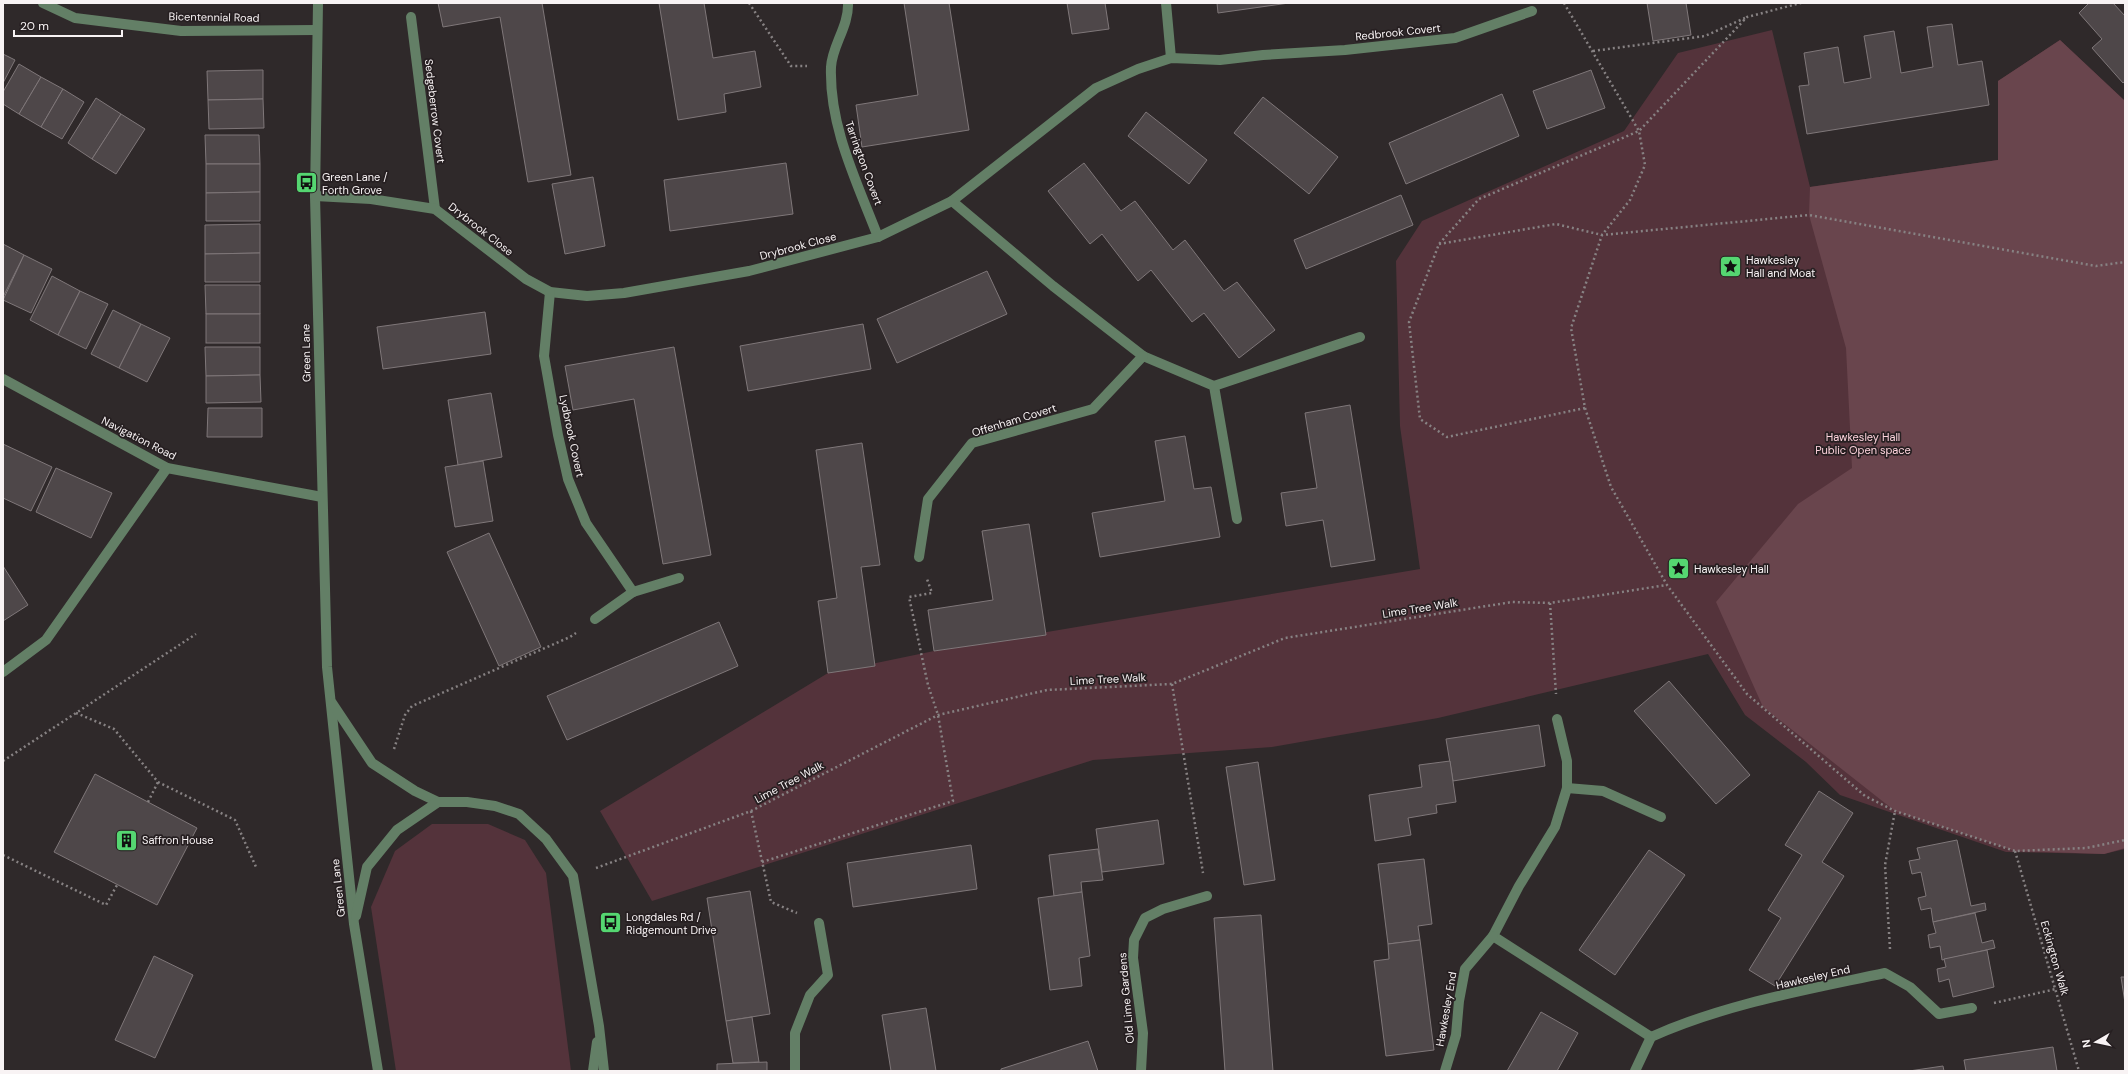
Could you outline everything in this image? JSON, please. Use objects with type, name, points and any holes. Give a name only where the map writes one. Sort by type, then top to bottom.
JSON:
[{"type":"street","name":"Bicentennial Road","points":[[43,3],[75,18],[181,31],[316,30]]},
{"type":"street","name":"Green Lane","points":[[318,3],[316,30],[315,196],[326,666],[354,924],[378,1071]]},
{"type":"street","name":"Tarrington Covert","points":[[848,3],[849,14],[831,66],[833,112],[847,159],[878,237]]},
{"type":"street","points":[[1166,3],[1171,58]]},
{"type":"street","name":"Redbrook Covert","points":[[1262,55],[1345,50],[1455,38],[1532,11]]},
{"type":"street","name":"Sedgeberrow Covert","points":[[411,17],[436,209]]},
{"type":"street","name":"Drybrook Close","points":[[315,196],[371,199],[436,209],[526,279],[550,292],[587,296],[624,293],[749,272],[878,237],[952,200],[1096,88],[1138,69],[1171,58],[1220,60],[1262,55]]},
{"type":"street","points":[[952,200],[1053,286],[1143,356],[1214,386],[1360,337]]},
{"type":"street","name":"Lydbrook Covert","points":[[550,292],[544,356],[558,435],[568,479],[586,523],[633,592]]},
{"type":"street","name":"Offenham Covert","points":[[919,557],[928,499],[972,443],[1093,409],[1143,356]]},
{"type":"street","name":"Navigation Road","points":[[3,379],[167,468],[322,497]]},
{"type":"street","points":[[1214,386],[1237,519]]},
{"type":"street","points":[[3,672],[46,640],[167,468]]},
{"type":"street","points":[[595,619],[633,592],[679,578]]},
{"type":"street","name":"Green Lane","points":[[331,702],[372,763],[415,791],[438,802]]},
{"type":"street","name":"Hawkesley End","points":[[1445,1071],[1456,1035],[1459,1001],[1465,970],[1493,936],[1519,886],[1555,827],[1567,788],[1567,761],[1557,719]]},
{"type":"street","points":[[1567,788],[1603,791],[1661,817]]},
{"type":"street","points":[[354,924],[367,867],[397,830],[438,802],[467,802],[495,806],[519,814],[546,839],[573,876],[599,1026],[604,1071]]},
{"type":"street","name":"Old Lime Gardens","points":[[1141,1071],[1144,1033],[1133,958],[1134,940],[1145,918],[1163,909],[1207,896]]},
{"type":"street","points":[[795,1071],[795,1033],[810,995],[828,974],[819,923]]},
{"type":"street","points":[[1493,936],[1651,1037],[1635,1071]]},
{"type":"street","points":[[1885,973],[1910,987],[1939,1014],[1972,1008]]},
{"type":"street","name":"Hawkesley End","points":[[1651,1037],[1681,1024],[1720,1012],[1885,973]]},
{"type":"street","points":[[593,1071],[599,1026]]},
{"type":"path","points":[[750,3],[791,66],[831,66]]},
{"type":"path","points":[[1564,3],[1639,131],[1645,165],[1630,200],[1602,235],[1571,328],[1585,408],[1611,487],[1667,585],[1747,694],[1865,796],[1895,811],[2015,851],[2086,848],[2125,840]]},
{"type":"path","points":[[1593,51],[1705,36],[1747,17],[1801,3]]},
{"type":"path","points":[[1585,408],[1447,437],[1420,419],[1409,322],[1439,244],[1479,199],[1639,131],[1747,17]]},
{"type":"path","points":[[1439,244],[1556,224],[1602,235],[1809,215],[2096,266],[2125,262]]},
{"type":"path","points":[[762,862],[953,801],[938,715],[928,685],[909,597],[932,593],[919,557]]},
{"type":"path","name":"Lime Tree Walk","points":[[573,876],[751,810],[938,715],[1047,690],[1172,684],[1285,638],[1512,602],[1550,603],[1667,585]]},
{"type":"path","points":[[1550,603],[1557,719]]},
{"type":"path","points":[[386,772],[405,715],[412,706],[570,637],[595,619]]},
{"type":"path","points":[[3,761],[196,634]]},
{"type":"path","points":[[1172,684],[1207,896]]},
{"type":"path","points":[[76,713],[114,729],[158,782],[235,820],[256,867]]},
{"type":"path","points":[[148,802],[158,782]]},
{"type":"path","points":[[751,810],[771,902],[819,923]]},
{"type":"path","points":[[1885,973],[1890,952],[1885,865],[1895,811]]},
{"type":"path","name":"Eckington Walk","points":[[2015,851],[2079,1071]]},
{"type":"path","points":[[3,855],[106,905],[117,885]]},
{"type":"path","points":[[1972,1008],[2056,989]]},
{"type":"green space","name":"Hawkesley Hall Public Open space","points":[[1772,30],[1810,187],[1998,160],[1998,81],[2060,40],[2125,101],[2125,849],[2104,854],[2006,852],[1840,795],[1806,762],[1745,715],[1708,654],[1438,718],[1272,747],[1093,760],[652,901],[600,811],[828,673],[934,651],[1420,569],[1400,426],[1396,261],[1422,221],[1624,131],[1678,53]]},
{"type":"green space","points":[[2060,40],[2125,101],[2125,848],[2104,854],[2015,851],[1895,811],[1763,707],[1716,602],[1798,504],[1852,468],[1846,348],[1809,215],[1810,187],[1998,160],[1998,81]]},
{"type":"green space","points":[[432,824],[488,824],[525,840],[546,873],[571,1071],[396,1071],[371,907],[395,851]]},
{"type":"building","points":[[438,3],[542,3],[571,175],[528,182],[500,17],[443,27]]},
{"type":"building","points":[[659,3],[704,3],[713,58],[755,51],[761,87],[724,94],[726,112],[678,120]]},
{"type":"building","points":[[904,3],[949,3],[969,130],[862,147],[856,105],[918,95]]},
{"type":"building","points":[[1067,3],[1105,3],[1109,29],[1072,34]]},
{"type":"building","points":[[1217,3],[1289,3],[1218,13]]},
{"type":"building","points":[[1647,3],[1686,3],[1691,35],[1653,41]]},
{"type":"building","points":[[2089,3],[2113,3],[2125,16],[2125,81],[2123,83],[2092,48],[2102,39],[2079,13]]},
{"type":"building","points":[[1952,24],[1958,65],[1982,61],[1989,105],[1807,134],[1799,86],[1809,85],[1804,53],[1838,47],[1844,83],[1871,78],[1864,36],[1894,31],[1901,73],[1933,67],[1927,27]]},
{"type":"building","points":[[3,54],[15,60],[3,83]]},
{"type":"building","points":[[19,64],[41,77],[19,114],[3,104],[3,92]]},
{"type":"building","points":[[263,70],[263,99],[208,100],[207,71]]},
{"type":"building","points":[[1591,70],[1605,108],[1547,129],[1533,91]]},
{"type":"building","points":[[41,77],[63,89],[41,127],[19,114]]},
{"type":"building","points":[[63,89],[84,102],[62,139],[41,127]]},
{"type":"building","points":[[1502,94],[1519,136],[1406,184],[1389,143]]},
{"type":"building","points":[[1263,97],[1338,157],[1309,194],[1234,133]]},
{"type":"building","points":[[96,98],[121,114],[92,159],[68,143]]},
{"type":"building","points":[[263,99],[264,128],[209,129],[208,100]]},
{"type":"building","points":[[1146,112],[1207,160],[1189,184],[1128,136]]},
{"type":"building","points":[[121,114],[145,129],[116,174],[92,159]]},
{"type":"building","points":[[205,135],[259,135],[260,164],[206,164]]},
{"type":"building","points":[[786,163],[793,214],[670,231],[664,180]]},
{"type":"building","points":[[1084,163],[1121,211],[1135,201],[1173,250],[1185,240],[1224,291],[1237,282],[1275,330],[1239,358],[1204,313],[1192,322],[1151,270],[1138,281],[1102,234],[1090,244],[1048,191]]},
{"type":"building","points":[[206,164],[260,164],[260,192],[206,193]]},
{"type":"building","points":[[593,177],[605,246],[565,254],[552,184]]},
{"type":"building","points":[[260,192],[260,221],[206,221],[206,193]]},
{"type":"building","points":[[1401,195],[1413,225],[1306,269],[1294,240]]},
{"type":"building","points":[[260,224],[260,253],[205,254],[205,225]]},
{"type":"building","points":[[3,244],[24,255],[3,297]]},
{"type":"building","points":[[260,253],[260,282],[205,282],[205,254]]},
{"type":"building","points":[[24,255],[52,269],[31,313],[3,300]]},
{"type":"building","points":[[987,271],[1007,314],[897,363],[877,319]]},
{"type":"building","points":[[52,276],[80,291],[58,335],[30,320]]},
{"type":"building","points":[[205,285],[260,285],[260,314],[206,314]]},
{"type":"building","points":[[80,291],[108,304],[86,349],[58,335]]},
{"type":"building","points":[[113,310],[141,324],[119,368],[91,354]]},
{"type":"building","points":[[485,312],[491,354],[383,369],[377,327]]},
{"type":"building","points":[[206,314],[260,314],[260,343],[206,343]]},
{"type":"building","points":[[141,324],[170,338],[147,382],[119,368]]},
{"type":"building","points":[[863,324],[871,369],[748,391],[740,346]]},
{"type":"building","points":[[205,347],[260,347],[260,375],[206,376]]},
{"type":"building","points":[[674,347],[711,555],[663,564],[634,399],[573,410],[565,366]]},
{"type":"building","points":[[260,375],[261,402],[206,403],[206,376]]},
{"type":"building","points":[[491,393],[502,457],[458,465],[448,400]]},
{"type":"building","points":[[1350,405],[1375,560],[1331,567],[1323,520],[1286,526],[1281,493],[1317,488],[1305,413]]},
{"type":"building","points":[[208,408],[262,408],[262,437],[207,437]]},
{"type":"building","points":[[1185,436],[1194,489],[1211,487],[1220,537],[1100,557],[1092,513],[1165,501],[1155,441]]},
{"type":"building","points":[[862,443],[880,565],[861,567],[875,666],[828,673],[818,601],[837,598],[816,450]]},
{"type":"building","points":[[3,444],[52,467],[31,511],[3,498]]},
{"type":"building","points":[[483,461],[493,521],[455,527],[445,467]]},
{"type":"building","points":[[56,468],[112,493],[91,538],[36,512]]},
{"type":"building","points":[[1029,524],[1046,635],[934,651],[928,610],[993,600],[982,531]]},
{"type":"building","points":[[489,533],[541,647],[499,666],[447,552]]},
{"type":"building","points":[[3,566],[28,605],[3,621]]},
{"type":"building","points":[[719,622],[738,666],[567,740],[547,696]]},
{"type":"building","points":[[1669,681],[1750,775],[1716,804],[1634,711]]},
{"type":"building","points":[[1539,725],[1545,766],[1453,781],[1446,739]]},
{"type":"building","points":[[1450,761],[1456,802],[1436,805],[1437,813],[1408,818],[1411,835],[1375,841],[1369,795],[1422,787],[1419,765]]},
{"type":"building","points":[[1258,762],[1275,880],[1244,885],[1226,767]]},
{"type":"building","name":"Saffron House","points":[[95,774],[197,828],[157,905],[54,852]]},
{"type":"building","points":[[1819,791],[1853,813],[1822,862],[1844,876],[1775,986],[1749,970],[1781,918],[1768,910],[1802,855],[1785,845]]},
{"type":"building","points":[[1158,820],[1164,864],[1102,872],[1096,829]]},
{"type":"building","points":[[1957,840],[1971,906],[1985,903],[1986,910],[1933,922],[1931,908],[1921,910],[1918,898],[1926,896],[1921,872],[1912,874],[1909,861],[1920,859],[1917,848]]},
{"type":"building","points":[[971,845],[977,889],[853,907],[847,863]]},
{"type":"building","points":[[1098,849],[1103,880],[1081,882],[1082,892],[1054,896],[1049,855]]},
{"type":"building","points":[[1649,850],[1685,875],[1615,975],[1579,950]]},
{"type":"building","points":[[1424,859],[1432,924],[1418,926],[1420,940],[1388,944],[1378,864]]},
{"type":"building","points":[[750,891],[770,1014],[726,1021],[707,898]]},
{"type":"building","points":[[1082,892],[1090,956],[1079,958],[1082,986],[1050,990],[1038,898]]},
{"type":"building","points":[[1975,913],[1982,943],[1993,940],[1995,948],[1942,960],[1940,946],[1930,948],[1928,935],[1936,933],[1933,922]]},
{"type":"building","points":[[1261,915],[1273,1071],[1225,1071],[1214,918]]},
{"type":"building","points":[[1420,940],[1434,1050],[1386,1056],[1374,961],[1389,959],[1388,944]]},
{"type":"building","points":[[1987,950],[1994,987],[1953,997],[1949,979],[1939,982],[1937,969],[1946,967],[1944,959]]},
{"type":"building","points":[[154,956],[193,975],[155,1058],[115,1040]]},
{"type":"building","points":[[2121,977],[2125,977],[2125,1003]]},
{"type":"building","points":[[926,1008],[936,1071],[891,1071],[882,1015]]},
{"type":"building","points":[[1541,1012],[1578,1033],[1557,1071],[1507,1071]]},
{"type":"building","points":[[752,1017],[759,1062],[733,1063],[726,1021]]},
{"type":"building","points":[[1088,1041],[1098,1071],[1001,1071],[1001,1069]]},
{"type":"building","points":[[2053,1047],[2057,1071],[1966,1071],[1964,1060]]},
{"type":"building","points":[[767,1062],[767,1071],[717,1071],[717,1064]]},
{"type":"building","points":[[1943,1066],[1944,1071],[1909,1071]]},
{"type":"place","name":"Green Lane / Forth Grove","points":[[307,183]]},
{"type":"place","name":"Hawkesley Hall and Moat","points":[[1731,266]]},
{"type":"place","name":"Hawkesley Hall","points":[[1679,569]]},
{"type":"place","name":"Saffron House","points":[[126,840]]},
{"type":"place","name":"Longdales Rd / Ridgemount Drive","points":[[611,923]]}]
